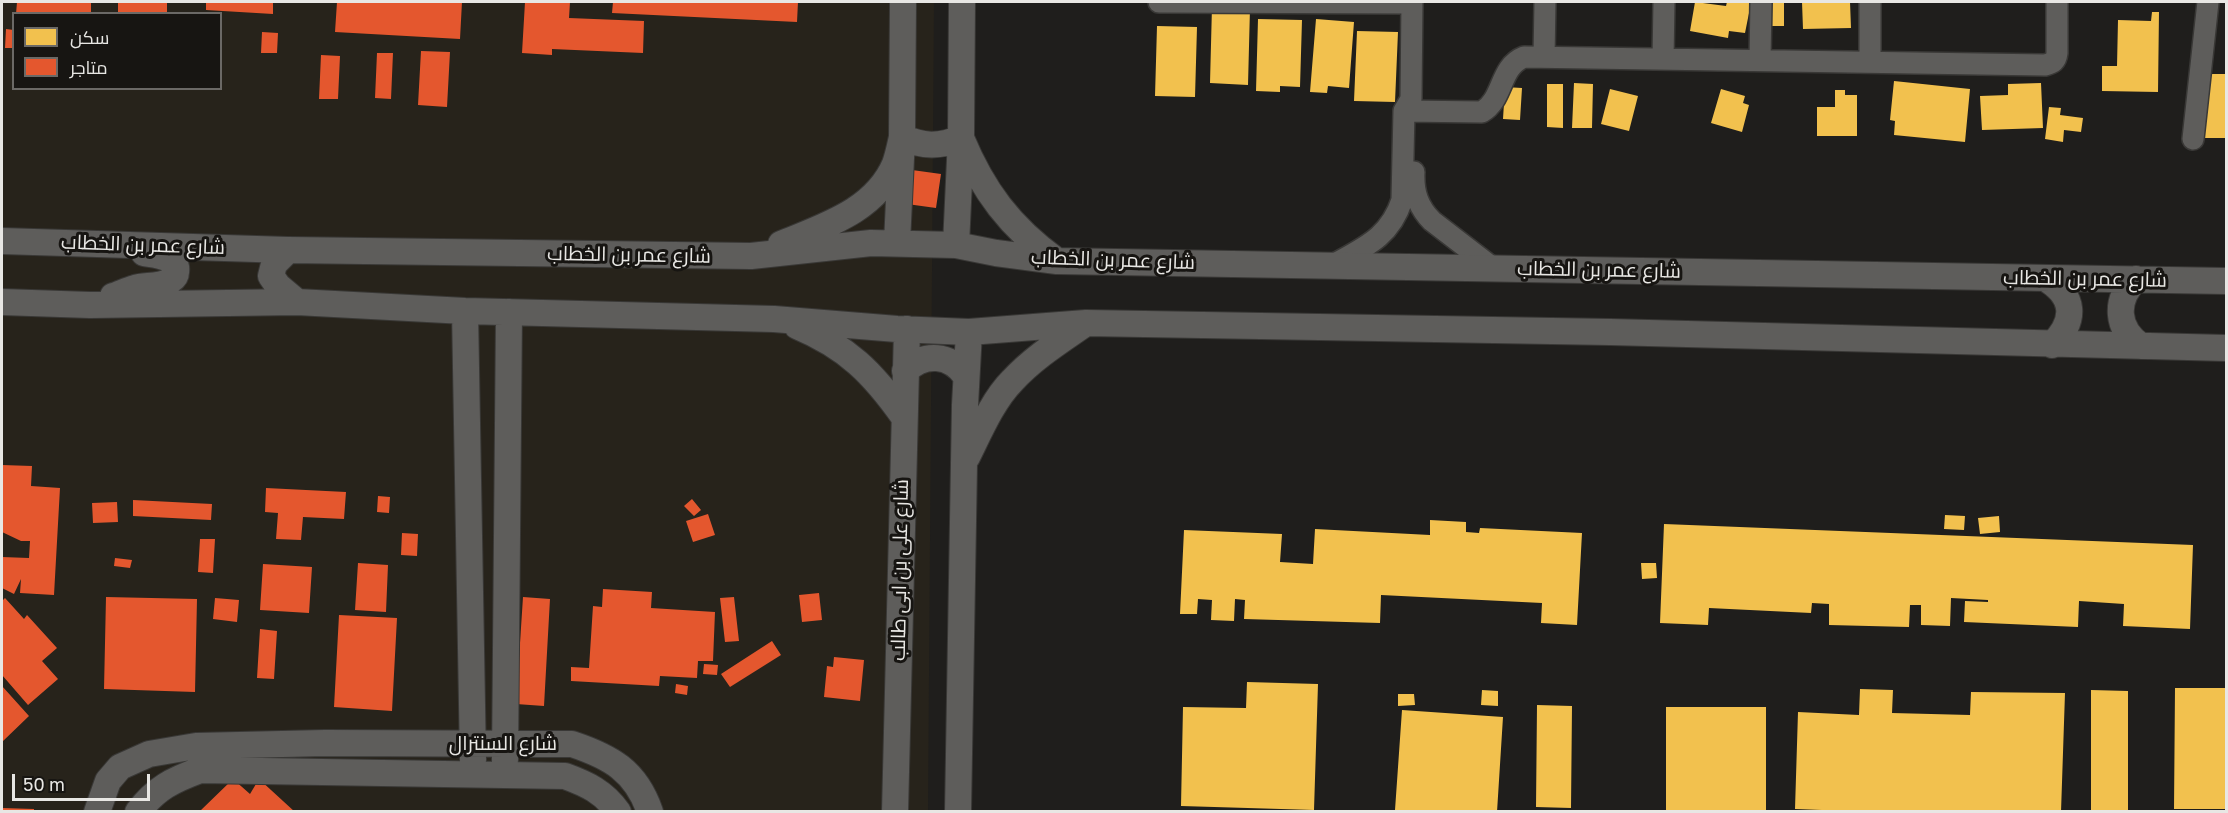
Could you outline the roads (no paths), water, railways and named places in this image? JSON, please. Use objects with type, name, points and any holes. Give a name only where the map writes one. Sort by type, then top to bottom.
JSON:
[{"type":"street","points":[[897,243],[902,137],[903,2]]},
{"type":"street","points":[[956,246],[961,138],[962,2]]},
{"type":"street","points":[[1159,2],[1412,2],[1408,172],[1402,200],[1391,224],[1371,243],[1333,265]]},
{"type":"street","points":[[1544,57],[1545,2]]},
{"type":"street","points":[[1663,58],[1664,2]]},
{"type":"street","points":[[1760,60],[1761,2]]},
{"type":"street","points":[[1870,2],[1870,62]]},
{"type":"street","points":[[1410,107],[1482,112],[1491,107],[1509,66],[1524,57],[2051,63],[2056,59],[2057,53],[2057,2]]},
{"type":"street","points":[[2193,139],[2208,2]]},
{"type":"street","points":[[902,137],[932,146],[961,138]]},
{"type":"street","points":[[751,256],[836,221],[861,207],[880,188],[895,164],[902,137]]},
{"type":"street","points":[[961,138],[981,181],[994,201],[1024,235],[1057,261]]},
{"type":"street","points":[[1408,172],[1415,194],[1432,221],[1493,268]]},
{"type":"street","name":"شارع عمر بن الخطاب","points":[[2,241],[288,250],[751,256],[871,243],[897,243],[956,246],[1057,261],[2226,281]]},
{"type":"street","points":[[90,243],[168,258],[176,268],[176,275],[171,280],[133,289],[90,305]]},
{"type":"street","points":[[288,250],[274,264],[271,276],[278,286],[297,302]]},
{"type":"street","points":[[2044,278],[2059,286],[2068,301],[2070,317],[2064,333],[2052,345]]},
{"type":"street","points":[[2136,279],[2125,293],[2120,310],[2123,327],[2141,346]]},
{"type":"street","points":[[2,302],[90,305],[297,302],[465,311],[774,319],[969,332],[1086,323],[1610,332],[2226,348]]},
{"type":"street","points":[[465,311],[472,775]]},
{"type":"street","points":[[505,775],[509,312]]},
{"type":"street","points":[[774,319],[817,334],[855,359],[872,374],[904,417]]},
{"type":"street","points":[[964,463],[986,420],[1011,382],[1046,351],[1086,323]]},
{"type":"street","name":"شارع على بن ابى طالب","points":[[895,812],[907,329]]},
{"type":"street","points":[[958,812],[964,463],[969,332]]},
{"type":"street","points":[[905,371],[920,360],[937,357],[954,363],[966,376]]},
{"type":"street","points":[[470,570],[507,571]]},
{"type":"street","points":[[324,772],[325,743]]},
{"type":"street","name":"شارع السنترال","points":[[97,812],[108,780],[120,767],[149,754],[196,746],[325,743],[572,744],[602,754],[627,772],[645,797],[650,812]]},
{"type":"street","name":"شارع السنترال","points":[[138,812],[149,797],[173,780],[200,770],[565,776],[589,785],[610,800],[618,812]]}]
